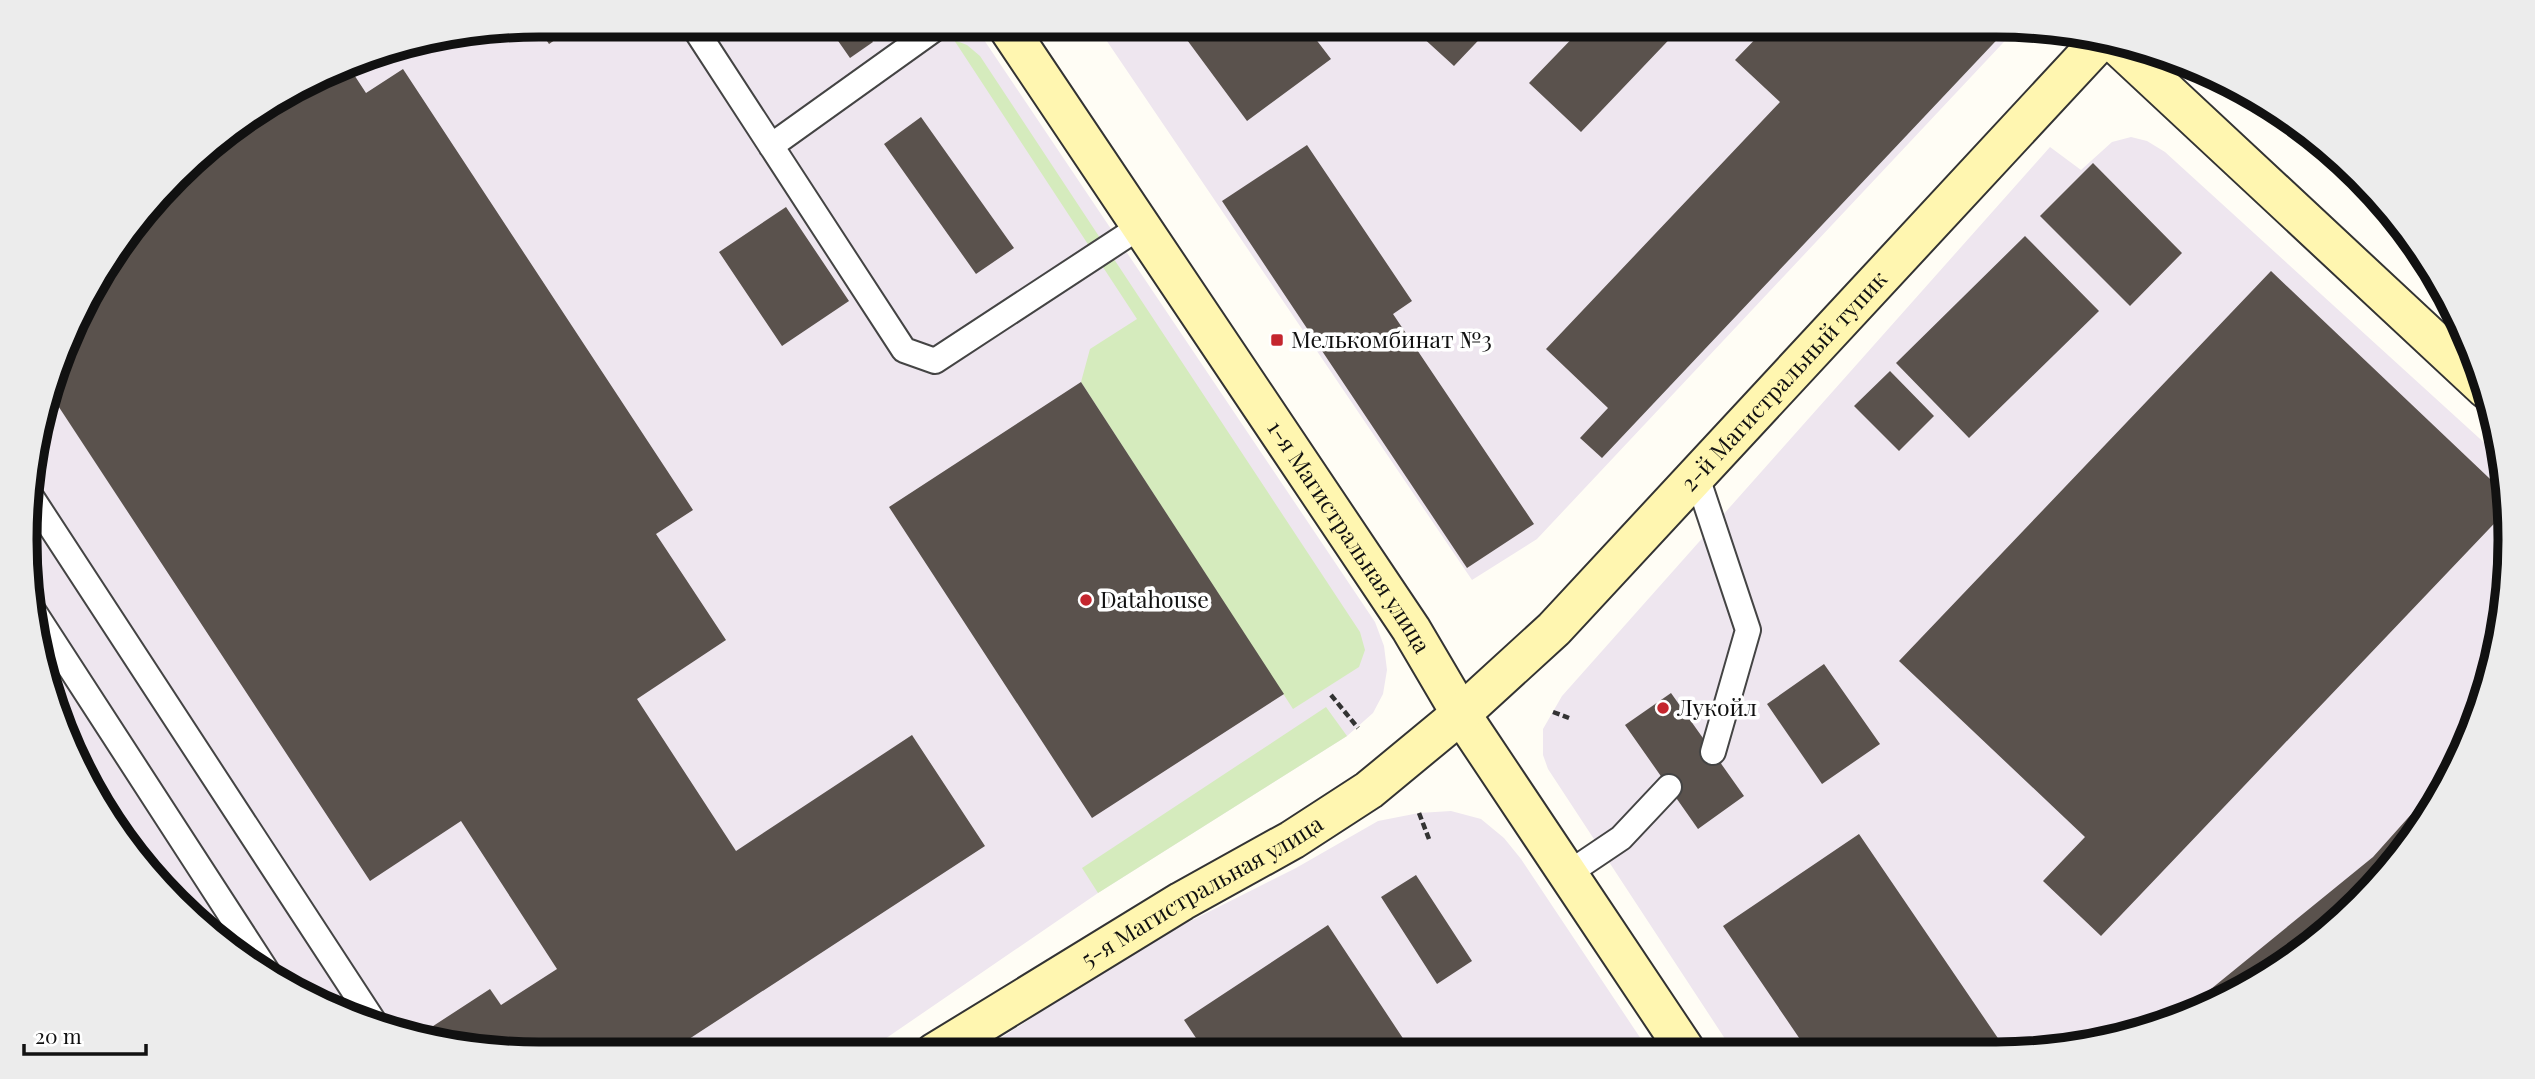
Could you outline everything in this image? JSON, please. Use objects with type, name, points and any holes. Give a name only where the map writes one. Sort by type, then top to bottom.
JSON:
[{"type":"street","name":"1-я Магистральная улица","points":[[1015,37],[1411,629],[1461,713],[1680,1042]]},
{"type":"street","name":"2-й Магистральный тупик","points":[[1461,713],[1554,629],[2095,46]]},
{"type":"street","points":[[2127,54],[2471,375]]},
{"type":"street","name":"5-я Магистральная улица","points":[[952,1042],[1182,901],[1292,840],[1369,790],[1461,713]]},
{"type":"lane","points":[[700,37],[904,350],[935,362],[1141,226]]},
{"type":"lane","points":[[771,146],[922,37]]},
{"type":"lane","points":[[1696,474],[1748,630],[1713,752]]},
{"type":"lane","points":[[38,507],[368,1012]]},
{"type":"lane","points":[[44,628],[257,956]]},
{"type":"lane","points":[[1569,873],[1621,838],[1669,787]]},
{"type":"path","points":[[1331,695],[1358,728]]},
{"type":"path","points":[[1553,712],[1569,718]]},
{"type":"path","points":[[1419,813],[1429,839]]},
{"type":"shaded area","points":[[540,37],[982,37],[1375,622],[1384,646],[1387,670],[1383,694],[1373,713],[1347,736],[1098,893],[881,1042],[507,1041],[441,1033],[378,1016],[317,990],[260,958],[184,895],[121,819],[89,762],[63,701],[46,638],[38,572],[38,507],[46,441],[63,378],[75,347],[104,288],[138,237],[237,138],[260,121],[347,75],[378,63],[441,46]]},
{"type":"shaded area","points":[[1104,37],[2008,37],[1537,539],[1472,580]]},
{"type":"shaded area","points":[[2131,137],[2147,141],[2165,152],[2490,448],[2498,540],[2494,605],[2481,670],[2460,732],[2414,819],[2351,895],[2275,958],[2188,1004],[2157,1016],[2094,1033],[2028,1041],[1727,1042],[1548,769],[1543,755],[1543,729],[1562,696],[2050,147],[2081,170],[2112,142]]},
{"type":"shaded area","points":[[1451,811],[1481,819],[1504,838],[1521,859],[1643,1042],[995,1042],[1143,945],[1296,868],[1378,821],[1419,813]]},
{"type":"green space","points":[[954,40],[967,45],[980,56],[1360,632],[1365,650],[1359,667],[1293,709],[1081,382],[1090,349],[1137,319]]},
{"type":"green space","points":[[1326,707],[1347,736],[1098,893],[1082,868]]},
{"type":"building","points":[[544,37],[559,37],[549,44]]},
{"type":"building","points":[[835,37],[870,37],[873,42],[850,58]]},
{"type":"building","points":[[1185,37],[1314,37],[1331,59],[1247,121]]},
{"type":"building","points":[[1422,37],[1482,37],[1454,66]]},
{"type":"building","points":[[1573,37],[1672,37],[1581,132],[1529,83]]},
{"type":"building","points":[[1757,37],[1999,37],[1602,458],[1580,438],[1608,408],[1546,349],[1780,102],[1735,60]]},
{"type":"building","points":[[403,69],[693,510],[656,534],[726,640],[637,699],[736,851],[912,735],[985,846],[684,1042],[507,1041],[428,1030],[490,989],[501,1005],[557,969],[461,821],[370,881],[56,402],[75,347],[104,288],[141,233],[184,184],[233,141],[288,104],[353,73],[366,93]]},
{"type":"building","points":[[921,117],[1014,248],[976,274],[884,144]]},
{"type":"building","points":[[1307,145],[1412,301],[1393,314],[1534,524],[1467,568],[1222,201]]},
{"type":"building","points":[[2093,163],[2182,253],[2130,306],[2040,216]]},
{"type":"building","points":[[786,207],[849,301],[782,346],[719,252]]},
{"type":"building","points":[[2025,236],[2099,311],[1969,438],[1896,363]]},
{"type":"building","points":[[2271,271],[2495,484],[2497,520],[2101,936],[2043,881],[2085,837],[1899,661]]},
{"type":"building","points":[[1890,371],[1934,416],[1899,451],[1854,406]]},
{"type":"building","name":"Datahouse","points":[[1081,382],[1284,694],[1092,818],[889,507]]},
{"type":"building","points":[[1824,664],[1880,744],[1822,784],[1767,704]]},
{"type":"building","points":[[1671,693],[1744,796],[1698,829],[1625,725]]},
{"type":"building","points":[[2429,795],[2394,846],[2351,895],[2327,917],[2275,958],[2199,999],[2373,857]]},
{"type":"building","points":[[1859,834],[2000,1042],[1802,1042],[1723,926]]},
{"type":"building","points":[[1416,875],[1472,961],[1437,984],[1381,897]]},
{"type":"building","points":[[1328,925],[1405,1042],[1199,1042],[1184,1020]]},
{"type":"place","name":"Мелькомбинат №3","points":[[1277,340]]},
{"type":"place","name":"Datahouse","points":[[1086,600]]},
{"type":"place","name":"Лукойл","points":[[1663,708]]}]
